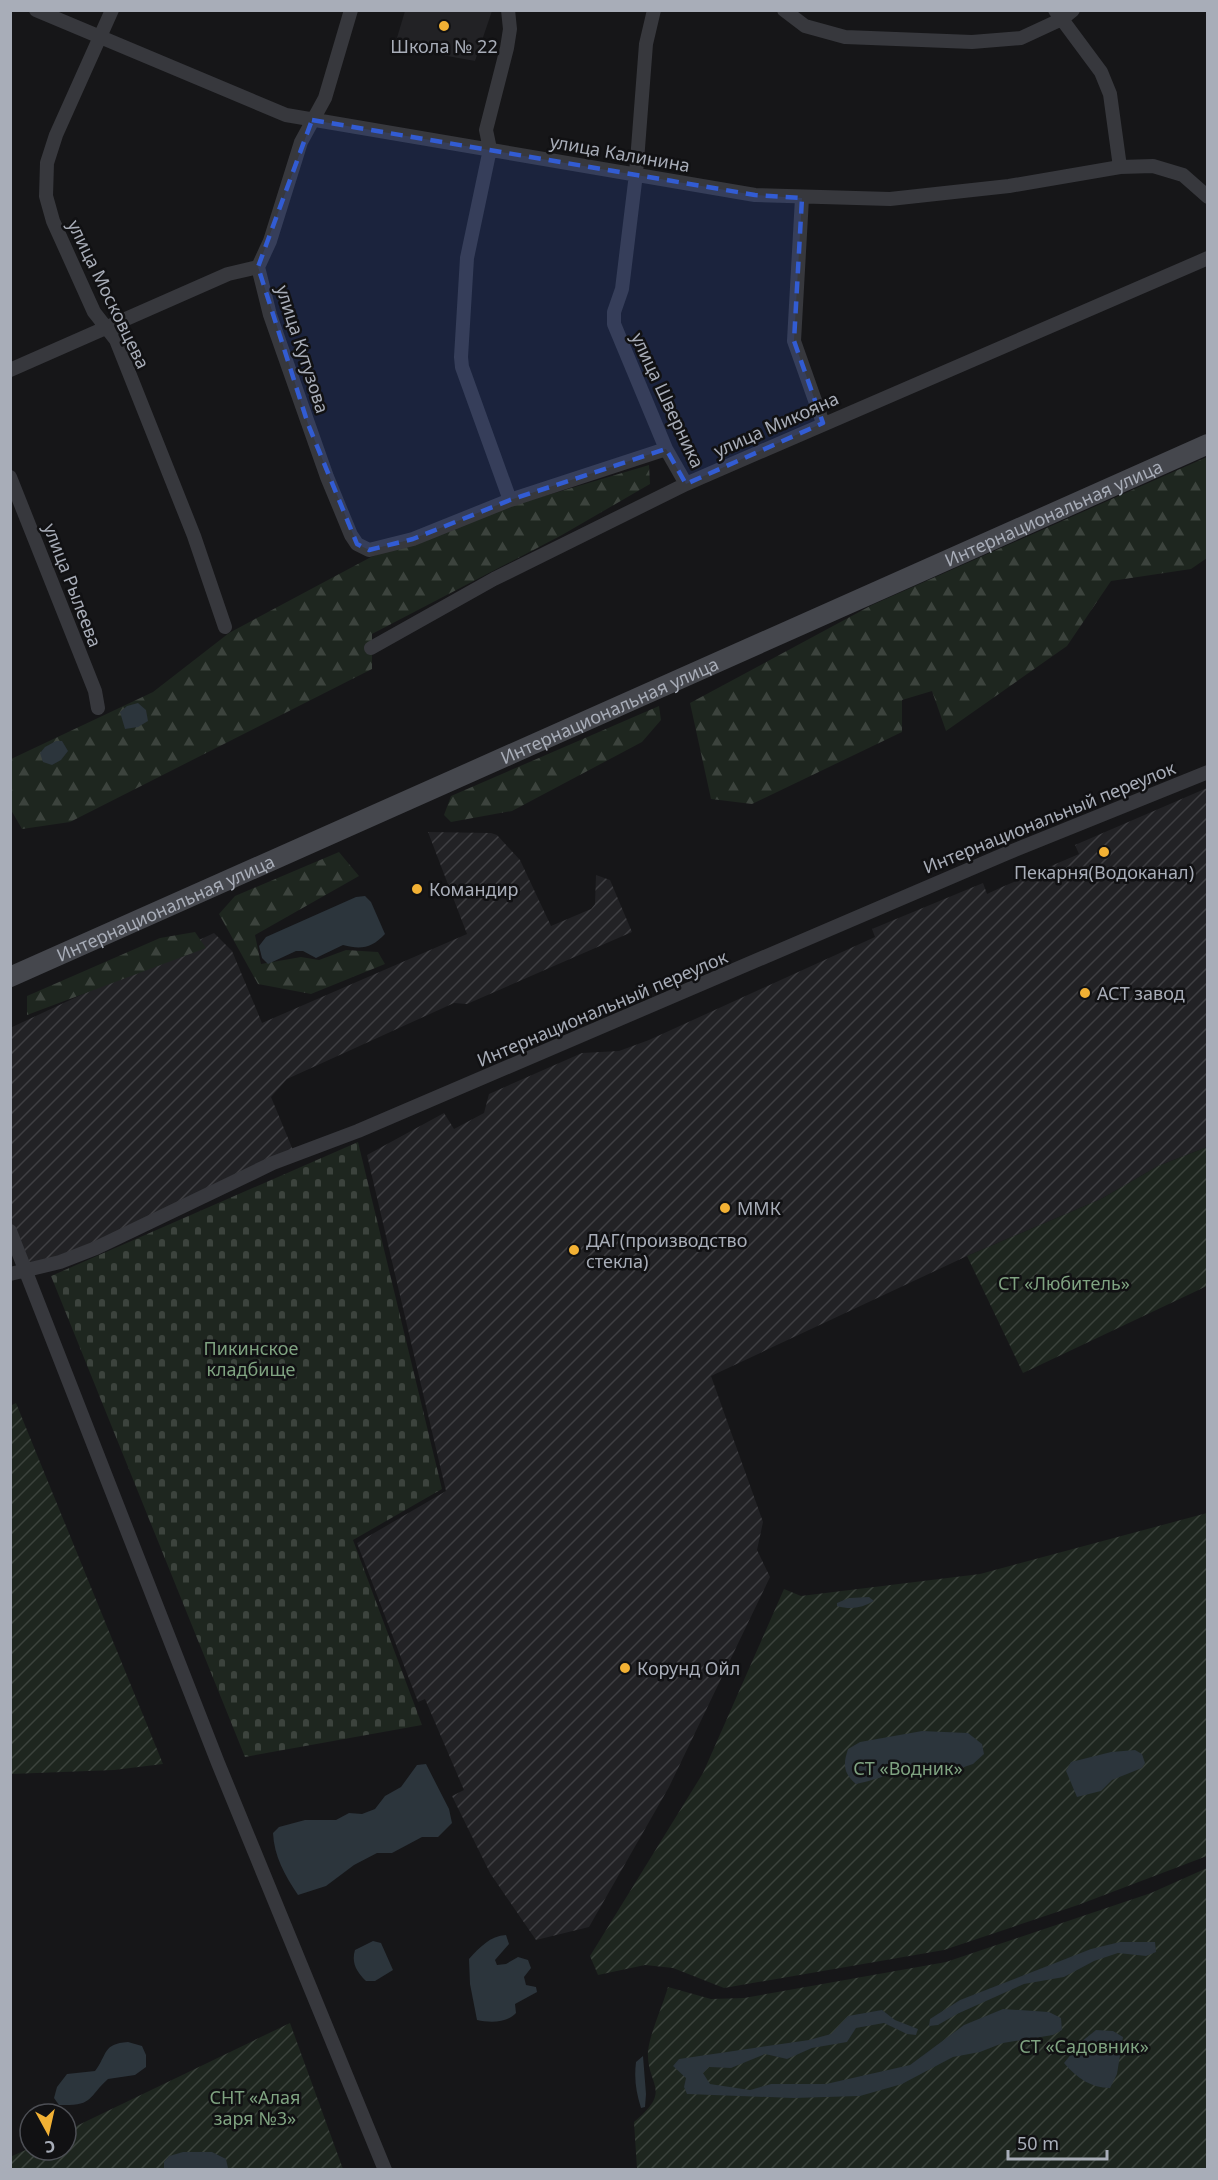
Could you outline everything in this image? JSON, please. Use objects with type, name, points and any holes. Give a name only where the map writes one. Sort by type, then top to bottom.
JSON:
[{"type":"main road","name":"Интернациональная улица","points":[[10,977],[1208,444]]},
{"type":"street","name":"улица Калинина","points":[[36,10],[286,115],[755,195],[890,199],[1009,186],[1120,167],[1153,166],[1167,169],[1194,183],[1208,197]]},
{"type":"street","name":"улица Московцева","points":[[112,10],[56,135],[45,179],[47,202],[53,221],[94,312],[116,340],[194,536],[225,627]]},
{"type":"street","name":"улица Кутузова","points":[[351,10],[325,98],[302,142],[270,241],[258,267],[270,315],[308,424],[351,535],[357,544],[369,550],[384,548],[413,539],[510,500]]},
{"type":"street","points":[[508,10],[510,29],[507,48],[486,130],[490,149],[467,258],[462,367],[510,500],[666,449]]},
{"type":"street","name":"улица Шверника","points":[[654,10],[646,44],[636,174],[622,289],[614,312],[614,324],[666,449],[686,484]]},
{"type":"street","points":[[784,10],[805,26],[826,34],[878,39],[1007,40],[1021,38],[1063,13],[1101,72],[1110,94],[1120,167]]},
{"type":"street","points":[[802,198],[794,341],[823,423]]},
{"type":"street","name":"улица Микояна","points":[[371,648],[494,579],[620,519],[686,484],[1208,258]]},
{"type":"street","points":[[10,370],[228,274],[258,267]]},
{"type":"street","name":"улица Рылеева","points":[[10,477],[95,691],[98,708]]},
{"type":"street","name":"Интернациональный переулок","points":[[10,1274],[60,1262],[96,1248],[273,1163],[358,1131],[1005,854],[1208,772]]},
{"type":"street","points":[[10,1231],[210,1742],[385,2169]]},
{"type":"highlighted area","points":[[312,120],[755,195],[802,198],[794,341],[823,423],[686,484],[666,449],[510,500],[413,539],[369,550],[357,544],[308,424],[258,267]]},
{"type":"shaded area","name":"Школа № 22","points":[[405,10],[492,11],[475,61],[436,54],[396,41]]},
{"type":"shaded area","points":[[138,703],[146,710],[148,721],[138,727],[125,729],[120,712],[127,706]]},
{"type":"shaded area","points":[[56,741],[62,741],[68,751],[61,760],[52,765],[43,762],[40,753]]},
{"type":"shaded area","points":[[1207,788],[1207,1147],[1158,1166],[1101,1199],[967,1256],[711,1376],[763,1522],[757,1550],[770,1577],[669,1787],[589,1927],[536,1940],[490,1873],[452,1796],[464,1790],[425,1699],[418,1702],[357,1543],[446,1491],[367,1155],[444,1113],[454,1129],[484,1113],[489,1094],[582,1053],[619,1051],[649,1040],[875,937],[872,929],[983,883],[987,894],[1079,854],[1075,845]]},
{"type":"shaded area","points":[[428,832],[497,835],[520,860],[551,926],[591,909],[595,904],[596,875],[610,880],[632,932],[467,1004],[454,1003],[287,1079],[271,1097],[295,1155],[96,1248],[26,1269],[11,1231],[10,1028],[214,933],[232,951],[262,1023],[467,934]]},
{"type":"shaded area","points":[[365,896],[371,902],[385,934],[371,945],[355,947],[343,945],[316,958],[303,951],[296,951],[268,964],[262,958],[259,946],[266,937],[356,897]]},
{"type":"shaded area","points":[[869,1597],[874,1601],[861,1607],[837,1606],[837,1603],[849,1598]]},
{"type":"shaded area","points":[[922,1731],[968,1733],[982,1744],[984,1754],[973,1764],[961,1768],[949,1764],[923,1765],[856,1784],[846,1772],[845,1759],[848,1749],[860,1742]]},
{"type":"shaded area","points":[[1135,1750],[1142,1754],[1145,1763],[1142,1768],[1112,1780],[1101,1791],[1077,1797],[1066,1771],[1071,1762],[1111,1752]]},
{"type":"shaded area","points":[[426,1764],[449,1809],[452,1823],[438,1837],[422,1837],[392,1853],[377,1853],[354,1865],[326,1886],[298,1895],[281,1865],[273,1833],[279,1827],[305,1820],[336,1820],[349,1813],[362,1814],[375,1809],[385,1796],[401,1787],[417,1765]]},
{"type":"shaded area","points":[[506,1935],[509,1944],[495,1960],[497,1965],[506,1964],[518,1957],[528,1960],[531,1968],[524,1977],[526,1985],[536,1987],[537,1992],[515,2004],[516,2013],[508,2019],[493,2022],[477,2020],[470,1984],[469,1959],[490,1940]]},
{"type":"shaded area","points":[[373,1941],[381,1943],[393,1970],[375,1981],[366,1981],[356,1967],[354,1955],[355,1950]]},
{"type":"shaded area","points":[[1120,1942],[1155,1942],[1156,1952],[1146,1956],[1118,1953],[1094,1961],[1064,1977],[1024,1984],[938,2025],[929,2026],[930,2019],[960,2000],[1091,1949]]},
{"type":"shaded area","points":[[1003,2009],[1049,2012],[1061,2018],[1062,2030],[1053,2035],[1003,2043],[980,2052],[953,2057],[902,2084],[860,2096],[793,2098],[687,2094],[684,2087],[686,2078],[673,2066],[679,2059],[809,2040],[831,2034],[848,2016],[882,2010],[895,2020],[918,2029],[916,2035],[907,2034],[884,2023],[856,2028],[847,2042],[812,2048],[787,2059],[765,2054],[731,2068],[709,2067],[703,2073],[710,2084],[750,2090],[771,2084],[826,2084],[910,2065],[964,2025]]},
{"type":"shaded area","points":[[1096,2030],[1113,2031],[1123,2037],[1117,2074],[1110,2088],[1103,2088],[1085,2081],[1064,2063],[1081,2042]]},
{"type":"shaded area","points":[[128,2042],[142,2046],[146,2055],[146,2067],[135,2075],[108,2079],[89,2100],[84,2102],[78,2104],[78,2102],[57,2102],[54,2098],[57,2087],[67,2074],[95,2071],[107,2051],[120,2043]]},
{"type":"shaded area","points":[[643,2056],[646,2094],[645,2107],[641,2108],[635,2068],[636,2062]]},
{"type":"shaded area","points":[[183,2152],[212,2152],[226,2159],[228,2168],[164,2169],[164,2162],[169,2156]]},
{"type":"green space","points":[[1207,457],[1207,558],[1191,569],[1111,581],[1067,646],[946,731],[932,691],[902,700],[902,732],[752,804],[711,799],[690,703],[872,605]]},
{"type":"green space","points":[[649,465],[650,484],[562,535],[372,634],[372,669],[70,822],[22,829],[11,810],[11,759],[153,692],[229,633],[371,557],[514,505]]},
{"type":"green space","points":[[659,706],[661,720],[642,742],[512,811],[451,822],[444,815],[451,796]]},
{"type":"green space","points":[[339,852],[359,876],[255,935],[261,964],[301,957],[319,960],[346,950],[378,952],[385,964],[311,994],[258,984],[219,914],[235,896]]},
{"type":"green space","points":[[195,932],[206,948],[27,1015],[27,996],[160,938]]},
{"type":"green space","name":"Пикинское кладбище","points":[[358,1142],[442,1489],[353,1540],[422,1725],[245,1757],[51,1276]]},
{"type":"green space","name":"СТ «Любитель»","points":[[1207,1147],[1207,1286],[1023,1373],[967,1256],[1101,1199],[1158,1166]]},
{"type":"green space","points":[[16,1403],[163,1764],[114,1770],[11,1774],[10,1406]]},
{"type":"green space","name":"СТ «Водник»","points":[[1207,1513],[1207,1856],[1078,1905],[944,1950],[724,1988],[673,1968],[645,1965],[598,1975],[590,1956],[703,1773],[784,1589],[801,1596],[980,1574]]},
{"type":"green space","name":"СТ «Садовник»","points":[[1207,1868],[1207,2169],[637,2169],[634,2122],[653,2102],[655,2087],[648,2063],[648,2051],[668,1987],[711,1999],[744,1998],[946,1962],[1151,1893]]},
{"type":"green space","name":"СНТ «Алая заря №3»","points":[[290,2023],[343,2169],[11,2170],[10,2157],[18,2153],[18,2162],[78,2162],[78,2125]]},
{"type":"place","name":"Школа № 22","points":[[444,26]]},
{"type":"place","name":"Пекарня(Водоканал)","points":[[1104,852]]},
{"type":"place","name":"Командир","points":[[417,889]]},
{"type":"place","name":"АСТ завод","points":[[1085,993]]},
{"type":"place","name":"ММК","points":[[725,1208]]},
{"type":"place","name":"ДАГ(производство стекла)","points":[[574,1250]]},
{"type":"place","name":"Корунд Ойл","points":[[625,1668]]}]
